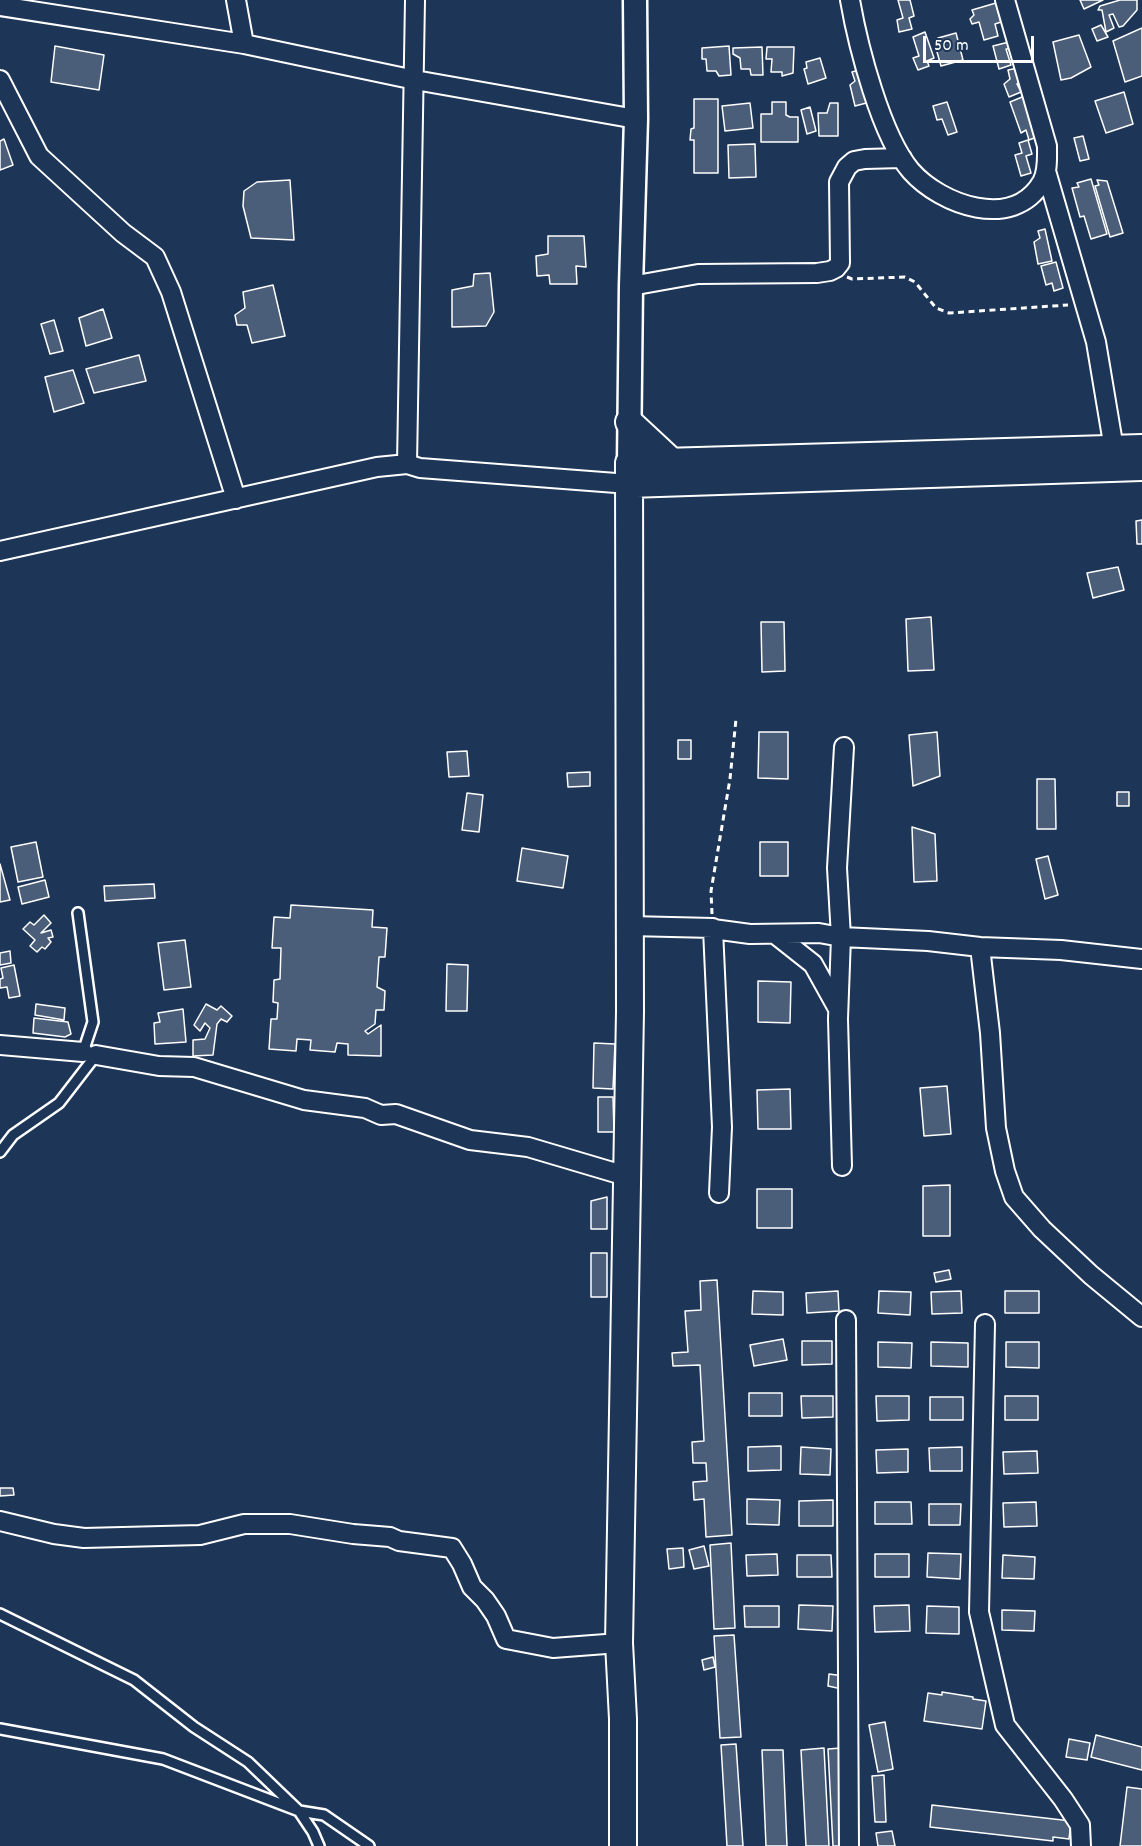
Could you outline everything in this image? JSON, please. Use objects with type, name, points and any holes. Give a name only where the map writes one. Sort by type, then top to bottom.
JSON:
[{"type":"main road","points":[[629,422],[672,472]]},
{"type":"main road","points":[[1006,462],[1114,449],[1142,448]]},
{"type":"main road","points":[[623,1846],[623,1719],[619,1643],[630,926],[629,474],[1006,462],[1142,467]]},
{"type":"main road","points":[[629,519],[672,472]]},
{"type":"street","points":[[236,0],[244,44]]},
{"type":"street","points":[[407,464],[415,0]]},
{"type":"street","points":[[0,551],[377,467],[407,464],[420,468],[586,480],[629,474],[636,119],[635,0]]},
{"type":"street","points":[[850,0],[856,30],[879,108],[895,146],[911,171],[934,192],[962,205],[990,210],[1010,206],[1030,197],[1042,182],[1046,171],[1047,146],[1005,0]]},
{"type":"street","points":[[0,6],[244,44],[415,80],[636,119]]},
{"type":"street","points":[[0,80],[39,156],[123,233],[156,257],[171,292],[236,499]]},
{"type":"street","points":[[631,286],[698,274],[817,273],[837,268],[840,263],[839,182],[847,167],[854,161],[865,159],[903,158]]},
{"type":"street","points":[[1046,171],[1096,342],[1114,449]]},
{"type":"street","points":[[842,1166],[838,1010],[841,937],[837,868],[844,747]]},
{"type":"street","points":[[630,926],[713,929],[750,934],[819,933],[841,937],[928,940],[980,947],[1061,950],[1142,959]]},
{"type":"street","points":[[713,929],[722,1127],[719,1193]]},
{"type":"street","points":[[775,934],[813,964],[838,1010]]},
{"type":"street","points":[[980,947],[990,1033],[996,1128],[1005,1171],[1014,1197],[1042,1229],[1091,1275],[1142,1317]]},
{"type":"street","points":[[0,1045],[89,1053],[159,1066],[194,1067],[304,1100],[365,1108],[381,1115],[396,1114],[470,1140],[528,1147],[626,1176]]},
{"type":"street","points":[[846,1320],[849,1846]]},
{"type":"street","points":[[985,1324],[979,1612],[1005,1725],[1063,1799],[1080,1825],[1081,1846]]},
{"type":"street","points":[[0,1521],[54,1534],[84,1538],[200,1535],[244,1524],[290,1524],[437,1545],[452,1548],[472,1587],[496,1616],[506,1639],[553,1648],[619,1643]]},
{"type":"lane","points":[[0,1152],[13,1135],[59,1103],[89,1053],[93,1022],[78,913]]},
{"type":"lane","points":[[0,1614],[134,1680],[194,1727],[248,1762],[299,1810],[319,1846]]},
{"type":"lane","points":[[0,1729],[163,1759],[299,1810],[324,1815],[369,1846]]},
{"type":"path","points":[[837,268],[852,279],[906,277],[915,282],[936,308],[949,313],[1085,304]]},
{"type":"path","points":[[713,929],[711,891],[730,779],[736,720]]},
{"type":"building","points":[[898,0],[910,0],[914,16],[909,18],[912,29],[899,32],[897,20],[903,18]]},
{"type":"building","points":[[1080,0],[1103,0],[1084,9]]},
{"type":"building","points":[[1120,0],[1137,0],[1137,10],[1123,26],[1119,27],[1113,14],[1109,15],[1114,28],[1106,32],[1102,10],[1098,10],[1100,6]]},
{"type":"building","points":[[996,3],[1001,22],[995,24],[998,36],[984,40],[979,22],[972,24],[970,19],[974,15],[972,10]]},
{"type":"building","points":[[1101,25],[1108,37],[1097,41],[1092,29]]},
{"type":"building","points":[[1142,28],[1142,76],[1125,82],[1113,41]]},
{"type":"building","points":[[925,32],[934,58],[927,61],[929,66],[918,70],[913,58],[919,56],[913,37]]},
{"type":"building","points":[[956,33],[963,60],[941,66],[937,52],[941,49],[938,38]]},
{"type":"building","points":[[1079,35],[1091,67],[1071,78],[1061,80],[1053,42]]},
{"type":"building","points":[[1009,42],[1010,49],[1006,49],[1011,65],[999,69],[993,46]]},
{"type":"building","points":[[55,46],[104,55],[99,90],[51,82]]},
{"type":"building","points":[[729,46],[731,75],[719,76],[716,71],[707,71],[706,59],[702,59],[702,48]]},
{"type":"building","points":[[762,47],[763,75],[751,75],[750,69],[741,69],[740,58],[733,54],[733,48]]},
{"type":"building","points":[[767,47],[794,47],[793,73],[782,76],[782,72],[771,72],[772,59],[766,59]]},
{"type":"building","points":[[820,58],[826,78],[808,84],[804,69],[807,68],[806,62]]},
{"type":"building","points":[[866,68],[874,101],[855,106],[850,85],[855,81],[852,72]]},
{"type":"building","points":[[1018,68],[1021,80],[1017,84],[1021,92],[1009,97],[1004,84],[1010,79],[1008,70]]},
{"type":"building","points":[[1124,92],[1133,124],[1106,133],[1095,101]]},
{"type":"building","points":[[1027,95],[1042,135],[1029,140],[1026,130],[1021,133],[1010,102]]},
{"type":"building","points":[[694,99],[718,99],[718,173],[694,173],[694,140],[690,140],[691,129],[694,128]]},
{"type":"building","points":[[772,102],[786,102],[786,115],[798,117],[798,142],[761,142],[761,114],[772,114]]},
{"type":"building","points":[[947,102],[957,132],[948,135],[942,119],[937,120],[933,106]]},
{"type":"building","points":[[750,103],[753,128],[725,131],[722,106]]},
{"type":"building","points":[[830,103],[838,103],[838,136],[819,136],[818,113],[827,113]]},
{"type":"building","points":[[810,107],[816,131],[807,134],[801,110]]},
{"type":"building","points":[[1083,136],[1089,159],[1080,161],[1074,138]]},
{"type":"building","points":[[4,139],[13,165],[0,170],[0,141]]},
{"type":"building","points":[[1028,140],[1032,154],[1026,156],[1031,173],[1021,176],[1015,155],[1022,153],[1019,143]]},
{"type":"building","points":[[755,144],[756,177],[729,178],[728,145]]},
{"type":"building","points":[[1091,179],[1107,234],[1091,239],[1084,216],[1080,217],[1072,188],[1079,187],[1077,183]]},
{"type":"building","points":[[290,180],[294,240],[251,238],[243,206],[244,191],[257,182]]},
{"type":"building","points":[[1097,180],[1107,181],[1123,233],[1110,237],[1095,186],[1099,185]]},
{"type":"building","points":[[1045,229],[1052,261],[1038,264],[1034,242],[1040,238],[1038,231]]},
{"type":"building","points":[[548,236],[584,236],[586,267],[576,266],[577,284],[550,284],[549,275],[537,276],[536,256],[548,254]]},
{"type":"building","points":[[1056,262],[1063,288],[1054,291],[1052,283],[1046,285],[1041,266]]},
{"type":"building","points":[[490,273],[494,312],[486,326],[452,327],[452,290],[473,286],[474,274]]},
{"type":"building","points":[[273,285],[285,336],[252,343],[247,325],[237,325],[235,315],[245,308],[243,292]]},
{"type":"building","points":[[103,309],[112,338],[86,346],[79,318]]},
{"type":"building","points":[[54,320],[63,351],[50,354],[41,324]]},
{"type":"building","points":[[139,355],[146,381],[94,393],[86,369]]},
{"type":"building","points":[[73,370],[84,403],[54,412],[45,377]]},
{"type":"building","points":[[1142,520],[1142,544],[1137,544],[1136,521]]},
{"type":"building","points":[[1118,567],[1124,590],[1093,598],[1087,573]]},
{"type":"building","points":[[931,617],[934,670],[908,671],[906,619]]},
{"type":"building","points":[[761,622],[784,622],[785,671],[762,672]]},
{"type":"building","points":[[759,732],[788,732],[788,779],[758,778]]},
{"type":"building","points":[[937,732],[940,776],[913,786],[909,735]]},
{"type":"building","points":[[678,740],[691,740],[691,759],[678,759]]},
{"type":"building","points":[[467,751],[469,776],[449,777],[447,752]]},
{"type":"building","points":[[590,772],[590,786],[568,787],[567,773]]},
{"type":"building","points":[[1037,779],[1055,779],[1056,829],[1037,829]]},
{"type":"building","points":[[1117,792],[1129,792],[1129,806],[1117,806]]},
{"type":"building","points":[[467,793],[483,795],[479,832],[462,830]]},
{"type":"building","points":[[912,827],[935,834],[937,881],[914,882]]},
{"type":"building","points":[[36,842],[43,877],[18,882],[11,847]]},
{"type":"building","points":[[760,842],[788,842],[788,876],[760,876]]},
{"type":"building","points":[[522,848],[568,856],[563,888],[517,881]]},
{"type":"building","points":[[1048,856],[1058,895],[1045,899],[1036,859]]},
{"type":"building","points":[[0,864],[10,900],[0,902]]},
{"type":"building","points":[[45,880],[49,897],[22,904],[18,887]]},
{"type":"building","points":[[154,884],[155,898],[105,901],[104,886]]},
{"type":"building","points":[[291,905],[373,910],[372,927],[387,928],[385,957],[379,957],[377,987],[385,991],[384,1010],[376,1010],[375,1024],[365,1031],[368,1034],[381,1025],[381,1056],[348,1055],[348,1044],[337,1043],[335,1052],[310,1050],[311,1040],[297,1039],[296,1051],[269,1049],[271,1019],[277,1019],[278,1003],[273,1002],[274,980],[280,979],[281,948],[272,948],[274,917],[290,918]]},
{"type":"building","points":[[44,915],[51,923],[41,933],[51,930],[53,937],[48,938],[51,942],[45,949],[42,947],[37,952],[30,946],[35,940],[23,929],[30,922],[34,925]]},
{"type":"building","points":[[185,940],[191,987],[164,990],[158,943]]},
{"type":"building","points":[[10,951],[11,963],[0,965],[0,953]]},
{"type":"building","points":[[447,964],[468,965],[467,1011],[446,1011]]},
{"type":"building","points":[[14,965],[20,996],[9,998],[7,987],[0,988],[0,979],[3,978],[1,968]]},
{"type":"building","points":[[758,981],[791,982],[790,1023],[758,1022]]},
{"type":"building","points":[[36,1004],[65,1008],[64,1020],[35,1015]]},
{"type":"building","points":[[206,1004],[217,1010],[221,1006],[232,1016],[227,1022],[221,1019],[217,1024],[213,1055],[193,1056],[193,1040],[205,1039],[210,1028],[205,1023],[200,1031],[194,1025]]},
{"type":"building","points":[[183,1009],[186,1042],[155,1044],[154,1023],[160,1022],[158,1013]]},
{"type":"building","points":[[34,1018],[68,1022],[71,1034],[65,1037],[33,1033]]},
{"type":"building","points":[[594,1043],[615,1044],[613,1089],[593,1088]]},
{"type":"building","points":[[947,1086],[951,1134],[924,1136],[920,1088]]},
{"type":"building","points":[[790,1089],[791,1129],[758,1129],[757,1090]]},
{"type":"building","points":[[598,1097],[613,1097],[614,1132],[598,1132]]},
{"type":"building","points":[[950,1185],[950,1236],[923,1236],[923,1186]]},
{"type":"building","points":[[757,1189],[792,1189],[792,1228],[757,1228]]},
{"type":"building","points":[[607,1197],[607,1229],[591,1229],[591,1201]]},
{"type":"building","points":[[591,1253],[607,1253],[607,1297],[591,1297]]},
{"type":"building","points":[[949,1270],[951,1279],[936,1282],[934,1273]]},
{"type":"building","points":[[717,1280],[732,1535],[706,1537],[704,1499],[694,1500],[693,1482],[707,1481],[706,1463],[693,1463],[692,1442],[704,1441],[700,1365],[673,1366],[672,1353],[688,1352],[685,1311],[701,1310],[700,1281]]},
{"type":"building","points":[[753,1291],[783,1292],[783,1315],[752,1314]]},
{"type":"building","points":[[838,1291],[839,1311],[807,1313],[806,1293]]},
{"type":"building","points":[[879,1291],[911,1292],[910,1315],[878,1313]]},
{"type":"building","points":[[961,1291],[962,1313],[932,1314],[931,1292]]},
{"type":"building","points":[[1005,1291],[1039,1291],[1039,1313],[1005,1313]]},
{"type":"building","points":[[783,1339],[787,1360],[754,1366],[750,1345]]},
{"type":"building","points":[[802,1341],[832,1341],[832,1364],[802,1365]]},
{"type":"building","points":[[878,1342],[912,1343],[911,1368],[878,1367]]},
{"type":"building","points":[[931,1342],[968,1343],[968,1367],[931,1366]]},
{"type":"building","points":[[1006,1342],[1039,1342],[1039,1368],[1006,1367]]},
{"type":"building","points":[[749,1393],[782,1393],[782,1416],[749,1416]]},
{"type":"building","points":[[801,1396],[833,1396],[833,1417],[802,1418]]},
{"type":"building","points":[[876,1396],[909,1396],[909,1420],[877,1421]]},
{"type":"building","points":[[1005,1396],[1038,1396],[1038,1420],[1005,1420]]},
{"type":"building","points":[[930,1397],[963,1397],[963,1420],[930,1420]]},
{"type":"building","points":[[781,1446],[781,1470],[748,1471],[748,1447]]},
{"type":"building","points":[[801,1447],[831,1449],[830,1475],[800,1474]]},
{"type":"building","points":[[962,1447],[962,1471],[930,1471],[929,1448]]},
{"type":"building","points":[[908,1449],[908,1472],[877,1473],[876,1450]]},
{"type":"building","points":[[1037,1451],[1038,1473],[1004,1474],[1003,1452]]},
{"type":"building","points":[[0,1488],[13,1488],[14,1495],[0,1496]]},
{"type":"building","points":[[747,1499],[780,1500],[779,1525],[747,1524]]},
{"type":"building","points":[[833,1500],[833,1526],[799,1526],[799,1501]]},
{"type":"building","points":[[875,1502],[911,1502],[912,1524],[875,1524]]},
{"type":"building","points":[[1036,1502],[1037,1526],[1004,1527],[1003,1503]]},
{"type":"building","points":[[929,1504],[961,1504],[960,1525],[929,1525]]},
{"type":"building","points":[[731,1543],[735,1628],[714,1629],[710,1545]]},
{"type":"building","points":[[704,1546],[709,1566],[694,1569],[689,1550]]},
{"type":"building","points":[[683,1548],[684,1567],[669,1569],[667,1549]]},
{"type":"building","points":[[928,1553],[961,1554],[960,1579],[927,1577]]},
{"type":"building","points":[[777,1554],[778,1575],[747,1576],[746,1555]]},
{"type":"building","points":[[875,1554],[909,1554],[909,1577],[875,1577]]},
{"type":"building","points":[[797,1555],[831,1555],[832,1577],[797,1577]]},
{"type":"building","points":[[1003,1555],[1035,1557],[1034,1579],[1002,1578]]},
{"type":"building","points":[[799,1605],[833,1606],[832,1631],[798,1629]]},
{"type":"building","points":[[909,1605],[910,1631],[875,1632],[874,1606]]},
{"type":"building","points":[[744,1606],[779,1606],[779,1627],[745,1627]]},
{"type":"building","points":[[927,1606],[959,1607],[959,1634],[926,1633]]},
{"type":"building","points":[[1002,1610],[1035,1611],[1034,1631],[1002,1630]]},
{"type":"building","points":[[734,1635],[741,1737],[720,1738],[714,1636]]},
{"type":"building","points":[[713,1657],[715,1667],[704,1670],[702,1660]]},
{"type":"building","points":[[829,1674],[844,1676],[842,1689],[828,1686]]},
{"type":"building","points":[[942,1692],[986,1701],[982,1729],[924,1721],[928,1693],[942,1695]]},
{"type":"building","points":[[885,1722],[893,1769],[878,1772],[869,1725]]},
{"type":"building","points":[[1096,1735],[1142,1747],[1142,1770],[1091,1757]]},
{"type":"building","points":[[1069,1739],[1090,1743],[1087,1760],[1066,1757]]},
{"type":"building","points":[[736,1744],[743,1846],[727,1846],[721,1745]]},
{"type":"building","points":[[824,1748],[829,1846],[806,1846],[801,1750]]},
{"type":"building","points":[[841,1748],[846,1846],[833,1846],[828,1749]]},
{"type":"building","points":[[762,1750],[783,1750],[787,1846],[766,1846]]},
{"type":"building","points":[[884,1775],[886,1822],[875,1822],[872,1776]]},
{"type":"building","points":[[1127,1787],[1142,1789],[1142,1846],[1120,1846]]},
{"type":"building","points":[[932,1805],[1071,1821],[1069,1839],[1053,1837],[1053,1841],[930,1827]]},
{"type":"building","points":[[892,1831],[895,1846],[878,1846],[876,1833]]}]
